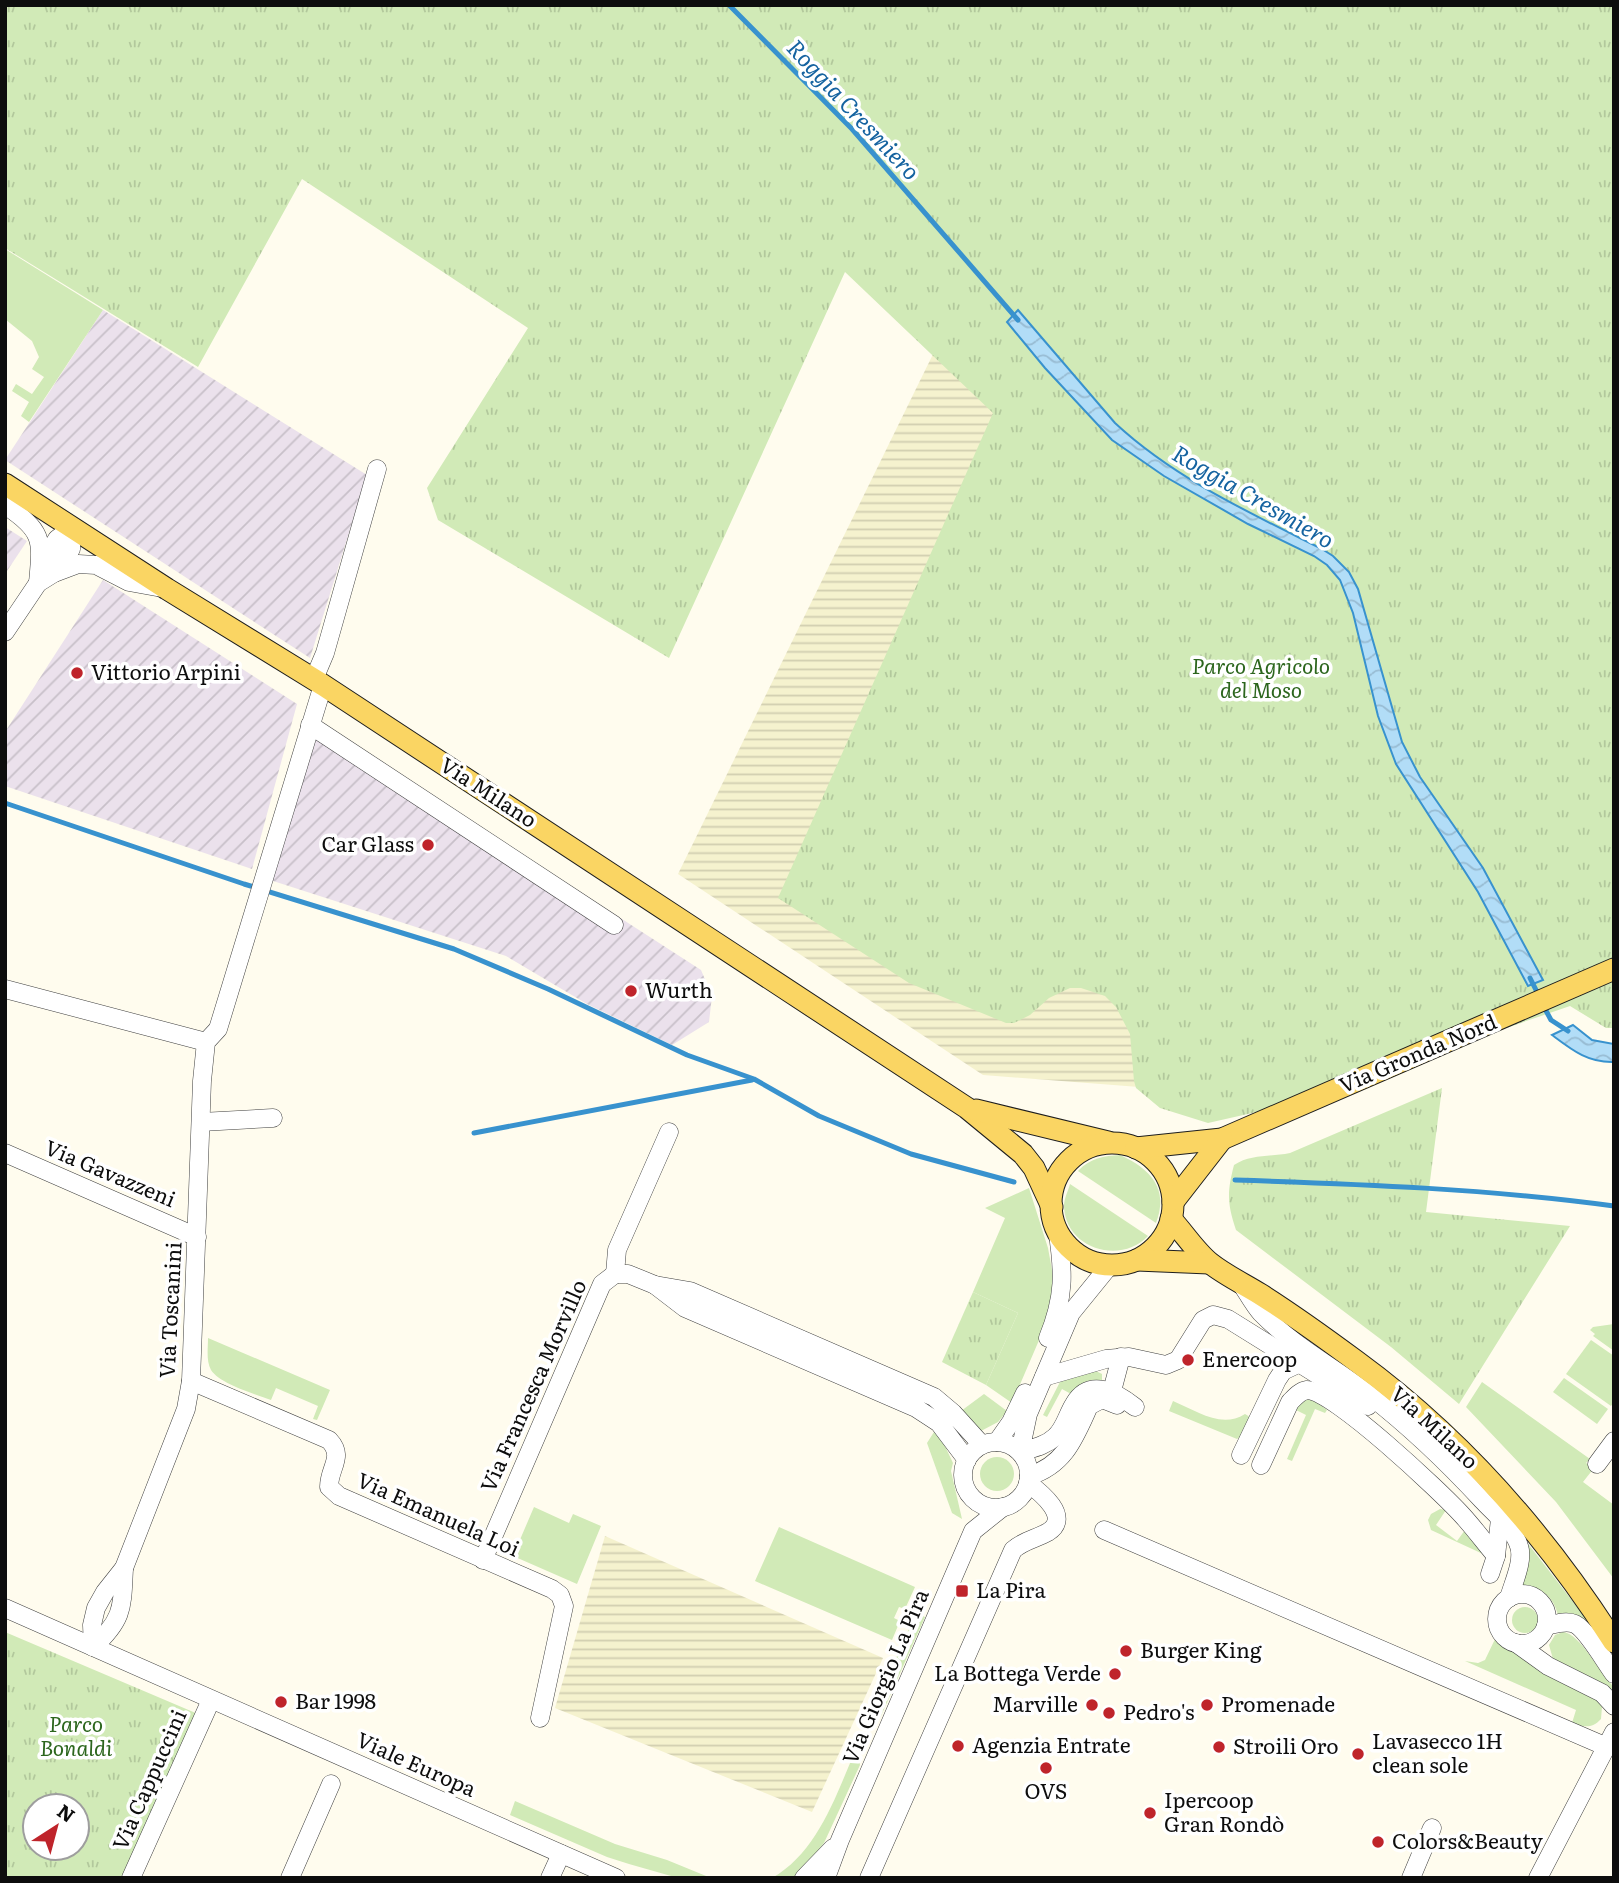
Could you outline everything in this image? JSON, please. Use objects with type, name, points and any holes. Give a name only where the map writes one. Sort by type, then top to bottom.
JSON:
[{"type":"main road","name":"Via Milano","points":[[5,484],[167,589],[319,682],[967,1108],[1023,1154],[1034,1168],[1052,1208],[1057,1228],[1066,1243],[1078,1254],[1093,1262],[1110,1265],[1137,1260],[1209,1263]]},
{"type":"main road","name":"Via Gronda Nord","points":[[1136,1148],[1222,1139],[1614,970]]},
{"type":"main road","name":"Via Milano","points":[[967,1108],[1136,1148],[1150,1157],[1163,1169],[1170,1185],[1172,1211],[1209,1263],[1357,1362],[1418,1409],[1499,1490],[1543,1543],[1614,1642]]},
{"type":"main road","name":"Via Gronda Nord","points":[[1172,1211],[1222,1139]]},
{"type":"main road","name":"Via Milano","points":[[1052,1208],[1053,1191],[1058,1176],[1068,1163],[1088,1149],[1112,1143]]},
{"type":"main road","points":[[1137,1260],[1159,1243],[1172,1211]]},
{"type":"street","name":"Via Toscanini","points":[[93,1647],[92,1625],[96,1608],[105,1591],[124,1568],[186,1409],[191,1381],[206,1042],[218,1029],[310,725],[325,653],[377,470]]},
{"type":"street","points":[[5,505],[20,515],[36,533],[42,551],[44,574]]},
{"type":"street","points":[[5,632],[44,574],[57,539],[72,528]]},
{"type":"street","points":[[44,574],[78,564],[96,565],[129,582],[167,589]]},
{"type":"street","name":"Via Milano","points":[[310,725],[614,925]]},
{"type":"street","points":[[5,989],[206,1042]]},
{"type":"street","points":[[201,1122],[273,1118]]},
{"type":"street","points":[[669,1132],[617,1250],[615,1274],[628,1274],[655,1285],[690,1291],[934,1397],[989,1443],[1005,1443],[1020,1452],[1026,1461],[1029,1479],[1052,1503],[1056,1514],[1055,1524],[1049,1531],[1013,1550],[869,1878]]},
{"type":"street","name":"Via Gavazzeni","points":[[5,1153],[197,1237]]},
{"type":"street","points":[[1020,1452],[1044,1445],[1062,1429],[1074,1404],[1085,1392],[1094,1389],[1112,1391],[1135,1407],[1116,1405],[1102,1399],[1089,1405],[1068,1450],[1042,1472],[1029,1479],[1021,1496],[1013,1503],[1003,1507],[984,1505],[969,1493],[963,1477],[967,1460],[973,1451],[989,1443],[1018,1408],[1055,1321],[1063,1291],[1057,1228]]},
{"type":"street","points":[[1020,1452],[1028,1414],[1071,1313],[1110,1265]]},
{"type":"street","name":"Via Francesca Morvillo","points":[[483,1560],[602,1284],[615,1274]]},
{"type":"street","points":[[1240,1282],[1259,1311],[1281,1331],[1403,1423],[1457,1472],[1500,1519],[1517,1540],[1520,1549],[1520,1562],[1509,1598],[1500,1608],[1497,1622],[1503,1636],[1548,1666],[1602,1693],[1614,1706]]},
{"type":"street","points":[[655,1285],[685,1308],[916,1408],[939,1423],[967,1460]]},
{"type":"street","points":[[1044,1377],[1121,1357],[1166,1365],[1178,1360],[1203,1320],[1213,1315],[1228,1319],[1357,1400],[1403,1423]]},
{"type":"street","points":[[783,1352],[791,1334]]},
{"type":"street","points":[[836,1375],[844,1357]]},
{"type":"street","points":[[1112,1391],[1121,1357]]},
{"type":"street","points":[[1241,1455],[1277,1380],[1283,1371],[1300,1363]]},
{"type":"street","name":"Via Emanuela Loi","points":[[191,1381],[329,1440],[336,1448],[337,1458],[329,1476],[329,1487],[339,1496],[552,1589],[560,1595],[564,1606],[540,1718]]},
{"type":"street","points":[[1261,1465],[1290,1402],[1297,1394],[1307,1390],[1319,1393],[1368,1429],[1430,1482],[1464,1516],[1493,1565],[1500,1519]]},
{"type":"street","points":[[1024,1434],[1028,1440],[1044,1445]]},
{"type":"street","points":[[1597,1464],[1614,1441]]},
{"type":"street","name":"Via Giorgio La Pira","points":[[969,1493],[973,1531]]},
{"type":"street","name":"Via Giorgio La Pira","points":[[826,1878],[973,1531],[1003,1507]]},
{"type":"street","points":[[1104,1530],[1610,1739],[1538,1878]]},
{"type":"street","points":[[1509,1598],[1517,1595],[1534,1597],[1545,1609],[1540,1651],[1548,1666]]},
{"type":"street","name":"Viale Europa","points":[[5,1608],[616,1878]]},
{"type":"street","points":[[1516,1643],[1524,1644],[1563,1622],[1574,1623],[1584,1632],[1614,1674]]},
{"type":"street","name":"Via Cappuccini","points":[[131,1878],[211,1700]]},
{"type":"street","points":[[290,1878],[331,1784]]},
{"type":"street","points":[[1411,1878],[1432,1828]]},
{"type":"street","points":[[804,1878],[840,1840]]},
{"type":"street","points":[[550,1878],[561,1854]]},
{"type":"shaded area","points":[[103,310],[367,475],[310,658],[5,460]]},
{"type":"shaded area","points":[[937,346],[1232,572],[1217,1093],[983,1075],[678,874]]},
{"type":"shaded area","points":[[5,527],[27,541],[5,574]]},
{"type":"shaded area","points":[[103,580],[297,704],[252,869],[5,786],[5,732]]},
{"type":"shaded area","points":[[320,724],[701,970],[712,996],[709,1022],[672,1045],[587,1004],[506,956],[270,880]]},
{"type":"shaded area","points":[[605,1536],[883,1658],[812,1812],[555,1708]]},
{"type":"green space","name":"Parco Agricolo del Moso","points":[[5,5],[1614,5],[1614,1028],[1606,1028],[1570,1006],[1274,1108],[1208,1123],[1160,1108],[1136,1088],[1130,1034],[1116,1007],[1105,996],[1081,988],[1070,988],[1049,998],[1030,1015],[1014,1023],[1006,1023],[909,983],[778,898],[993,413],[845,272],[669,658],[438,520],[427,488],[528,328],[302,179],[198,367],[5,248]]},
{"type":"green space","points":[[5,249],[103,310],[29,422],[21,416],[29,402],[12,391],[16,384],[32,394],[44,377],[32,369],[39,357],[32,341],[5,319]]},
{"type":"green space","points":[[1442,1088],[1426,1212],[1570,1226],[1459,1404],[1391,1347],[1236,1230],[1229,1198],[1234,1165],[1240,1161],[1290,1153]]},
{"type":"green space","points":[[1120,1155],[1141,1167],[1154,1182],[1160,1200],[1156,1223],[1078,1171],[1098,1158]]},
{"type":"green space","points":[[1070,1184],[1148,1236],[1137,1245],[1124,1250],[1110,1251],[1084,1242],[1074,1233],[1067,1221],[1064,1203]]},
{"type":"green space","points":[[1029,1188],[1048,1248],[1056,1292],[1052,1310],[1012,1403],[986,1385],[1018,1313],[973,1292],[1005,1218],[985,1208]]},
{"type":"green space","points":[[973,1292],[1018,1313],[986,1385],[942,1362]]},
{"type":"green space","points":[[1614,1324],[1614,1351],[1593,1336],[1595,1334],[1590,1330],[1593,1327]]},
{"type":"green space","points":[[208,1338],[330,1390],[317,1420],[313,1419],[318,1406],[276,1388],[271,1400],[222,1380],[211,1370],[208,1363]]},
{"type":"green space","points":[[1591,1340],[1614,1356],[1614,1402],[1611,1406],[1566,1374]]},
{"type":"green space","points":[[1094,1370],[1102,1374],[1102,1382],[1085,1382],[1071,1394],[1062,1389],[1047,1417],[1043,1415],[1061,1380]]},
{"type":"green space","points":[[1564,1378],[1608,1409],[1597,1424],[1553,1392]]},
{"type":"green space","points":[[1482,1382],[1590,1459],[1586,1463],[1594,1468],[1583,1482],[1614,1505],[1614,1579],[1556,1502],[1466,1407]]},
{"type":"green space","points":[[984,1394],[1007,1411],[998,1422],[981,1431],[961,1411]]},
{"type":"green space","points":[[1305,1398],[1315,1401],[1327,1410],[1325,1413],[1315,1409],[1292,1461],[1287,1459],[1306,1415],[1294,1409]]},
{"type":"green space","points":[[1173,1401],[1218,1419],[1227,1420],[1245,1414],[1250,1417],[1237,1439],[1169,1411]]},
{"type":"green space","points":[[934,1432],[943,1442],[953,1463],[951,1471],[962,1519],[952,1513],[927,1443]]},
{"type":"green space","points":[[997,1457],[1009,1462],[1014,1474],[1009,1486],[997,1491],[985,1486],[980,1474],[985,1462]]},
{"type":"green space","points":[[534,1507],[569,1523],[573,1514],[601,1526],[577,1584],[513,1556]]},
{"type":"green space","points":[[1440,1509],[1446,1510],[1436,1525],[1457,1541],[1465,1530],[1483,1554],[1431,1530],[1428,1520],[1431,1514]]},
{"type":"green space","points":[[779,1527],[915,1587],[905,1609],[899,1607],[894,1618],[900,1621],[892,1640],[755,1581]]},
{"type":"green space","points":[[1522,1536],[1588,1621],[1558,1615],[1553,1602],[1544,1593],[1519,1588]]},
{"type":"green space","points":[[1525,1607],[1534,1611],[1538,1620],[1534,1629],[1525,1633],[1516,1629],[1512,1620],[1516,1611]]},
{"type":"green space","points":[[916,1613],[925,1617],[881,1716],[872,1723],[868,1722]]},
{"type":"green space","name":"Parco Bonaldi","points":[[5,1632],[198,1714],[124,1878],[5,1878]]},
{"type":"green space","points":[[1563,1632],[1570,1634],[1583,1647],[1614,1687],[1614,1691],[1553,1659],[1549,1645],[1555,1635]]},
{"type":"green space","points":[[1496,1637],[1598,1700],[1602,1707],[1601,1719],[1587,1726],[1572,1723],[1576,1710],[1465,1661],[1478,1663],[1485,1660]]},
{"type":"green space","points":[[856,1749],[860,1765],[824,1843],[796,1878],[772,1878],[788,1867],[814,1838],[833,1803]]},
{"type":"green space","points":[[515,1801],[615,1844],[667,1860],[711,1878],[678,1878],[607,1857],[510,1815]]},
{"type":"water","points":[[1018,310],[1115,423],[1138,443],[1187,478],[1322,549],[1349,572],[1358,589],[1402,742],[1420,777],[1483,868],[1543,980],[1528,986],[1478,892],[1396,764],[1378,716],[1353,613],[1340,580],[1327,565],[1314,556],[1248,524],[1164,476],[1112,440],[1045,368],[1007,322]]},
{"type":"water","points":[[1573,1025],[1592,1040],[1614,1044],[1614,1062],[1588,1058],[1552,1035]]},
{"type":"waterway","name":"Roggia Cresmiero","points":[[729,5],[852,129],[1018,320]]},
{"type":"waterway","points":[[5,803],[244,884],[454,949],[548,989],[687,1055],[754,1079],[819,1116],[911,1154],[1014,1182]]},
{"type":"waterway","name":"Roggia Cresmiero","points":[[1530,978],[1540,998]]},
{"type":"waterway","name":"Roggia Cresmiero","points":[[1544,1007],[1551,1020],[1568,1031]]},
{"type":"waterway","points":[[474,1133],[752,1080]]},
{"type":"waterway","points":[[1235,1180],[1472,1191],[1614,1206]]},
{"type":"place","name":"Vittorio Arpini","points":[[77,673]]},
{"type":"place","name":"Car Glass","points":[[428,845]]},
{"type":"place","name":"Wurth","points":[[631,991]]},
{"type":"place","name":"Enercoop","points":[[1188,1360]]},
{"type":"place","name":"La Pira","points":[[962,1591]]},
{"type":"place","name":"Burger King","points":[[1126,1651]]},
{"type":"place","name":"La Bottega Verde","points":[[1115,1674]]},
{"type":"place","name":"Bar 1998","points":[[281,1702]]},
{"type":"place","name":"Marville","points":[[1092,1705]]},
{"type":"place","name":"Promenade","points":[[1207,1705]]},
{"type":"place","name":"Pedro's","points":[[1109,1713]]},
{"type":"place","name":"Agenzia Entrate","points":[[958,1746]]},
{"type":"place","name":"Stroili Oro","points":[[1219,1747]]},
{"type":"place","name":"Lavasecco 1H clean sole","points":[[1358,1754]]},
{"type":"place","name":"OVS","points":[[1046,1768]]},
{"type":"place","name":"Ipercoop Gran Rondò","points":[[1150,1813]]},
{"type":"place","name":"Colors&Beauty","points":[[1378,1842]]}]
